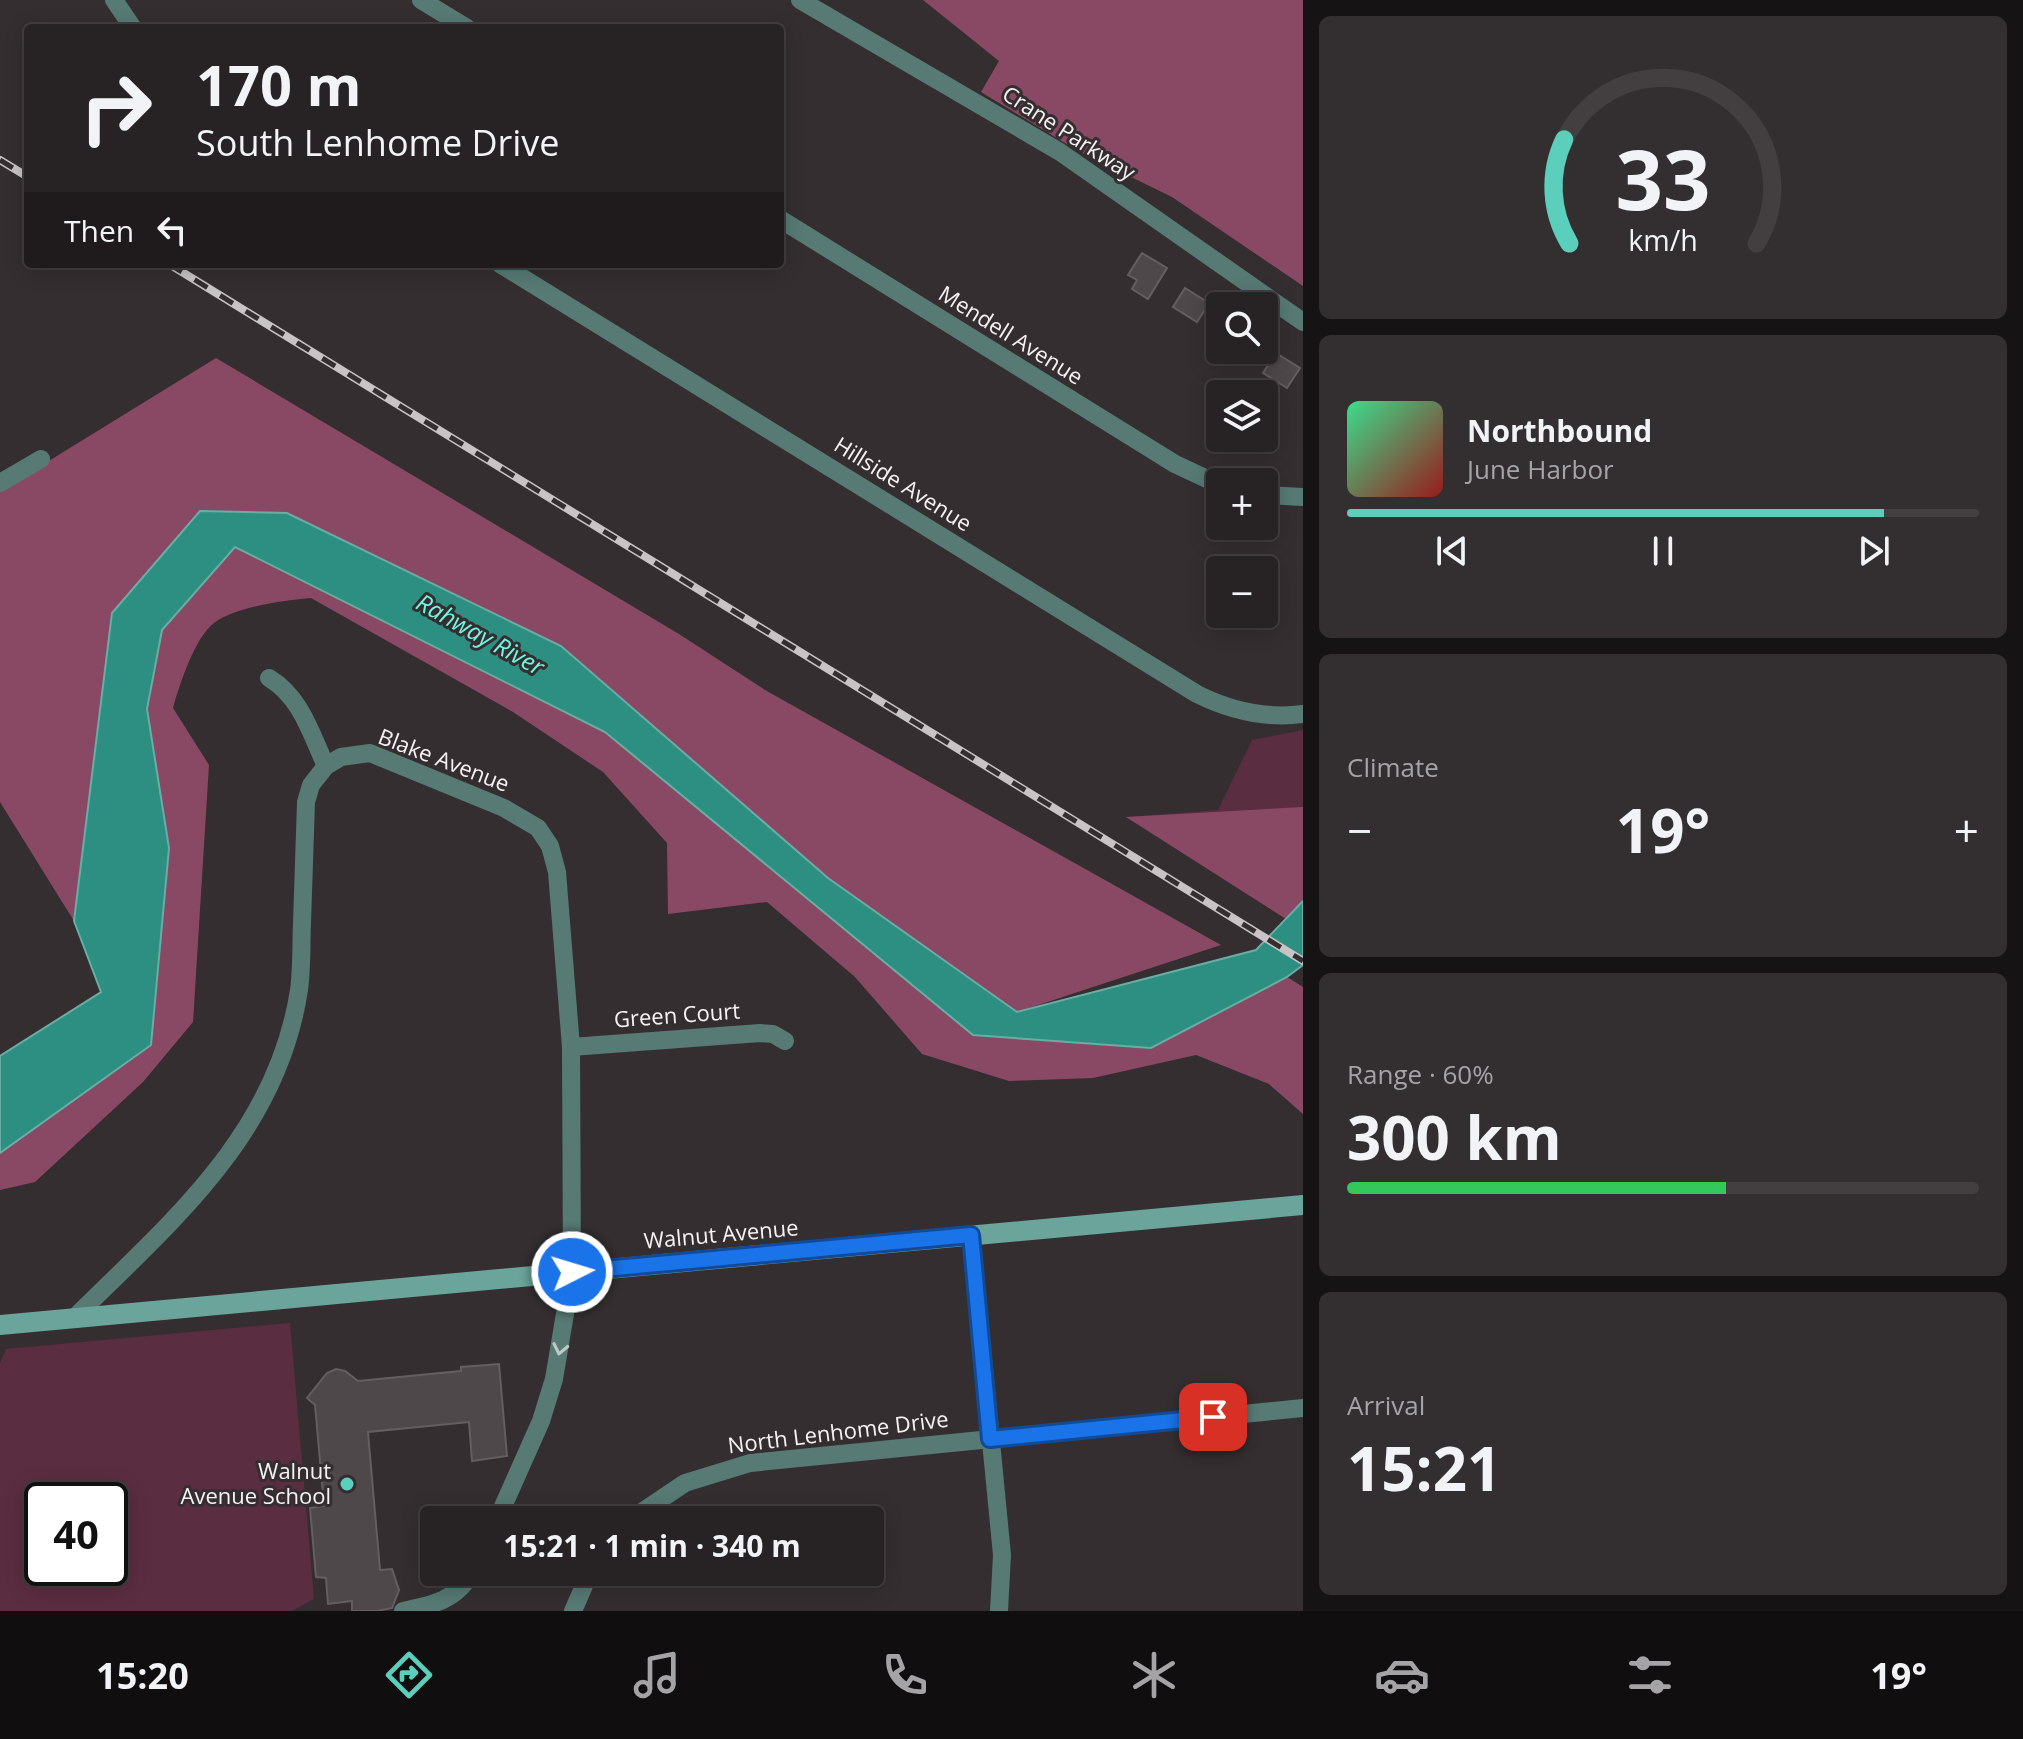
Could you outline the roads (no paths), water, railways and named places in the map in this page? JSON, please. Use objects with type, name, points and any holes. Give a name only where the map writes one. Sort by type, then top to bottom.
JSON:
[{"type":"street","points":[[114,0],[130,24]]},
{"type":"street","points":[[421,0],[460,24]]},
{"type":"street","name":"Crane Parkway","points":[[800,0],[1048,144],[1303,322]]},
{"type":"street","name":"Mendell Avenue","points":[[784,221],[1175,464],[1206,478]]},
{"type":"street","name":"Hillside Avenue","points":[[506,268],[1190,690],[1239,710],[1266,715],[1298,714]]},
{"type":"street","points":[[0,483],[41,459]]},
{"type":"street","points":[[1278,496],[1303,497]]},
{"type":"street","points":[[74,1318],[213,1177],[247,1132],[272,1082],[290,1033],[299,987],[306,802],[311,785],[326,766],[296,701],[283,686],[269,678]]},
{"type":"street","name":"Blake Avenue","points":[[326,766],[341,757],[370,753],[504,808],[538,828],[550,846],[557,872],[571,1047],[572,1272],[563,1336],[550,1393],[503,1506]]},
{"type":"street","name":"Green Court","points":[[571,1047],[760,1033],[773,1034],[785,1041]]},
{"type":"street","name":"Walnut Avenue","points":[[0,1325],[1303,1205]]},
{"type":"street","points":[[971,1235],[1002,1555],[999,1611]]},
{"type":"street","name":"North Lenhome Drive","points":[[649,1506],[665,1494],[728,1467],[1303,1408]]},
{"type":"street","points":[[403,1611],[448,1599],[464,1586]]},
{"type":"street","points":[[573,1611],[584,1586]]},
{"type":"water","name":"Rahway River","points":[[200,511],[287,513],[561,646],[828,878],[1017,1012],[1256,950],[1303,901],[1303,965],[1287,977],[1151,1048],[973,1035],[605,732],[235,547],[162,630],[147,709],[169,848],[151,1045],[0,1153],[0,1056],[101,992],[74,921],[112,613]]},
{"type":"railway","points":[[0,160],[24,175]]},
{"type":"railway","points":[[176,268],[1303,961]]},
{"type":"place","name":"Walnut Avenue School","points":[[347,1484]]}]
